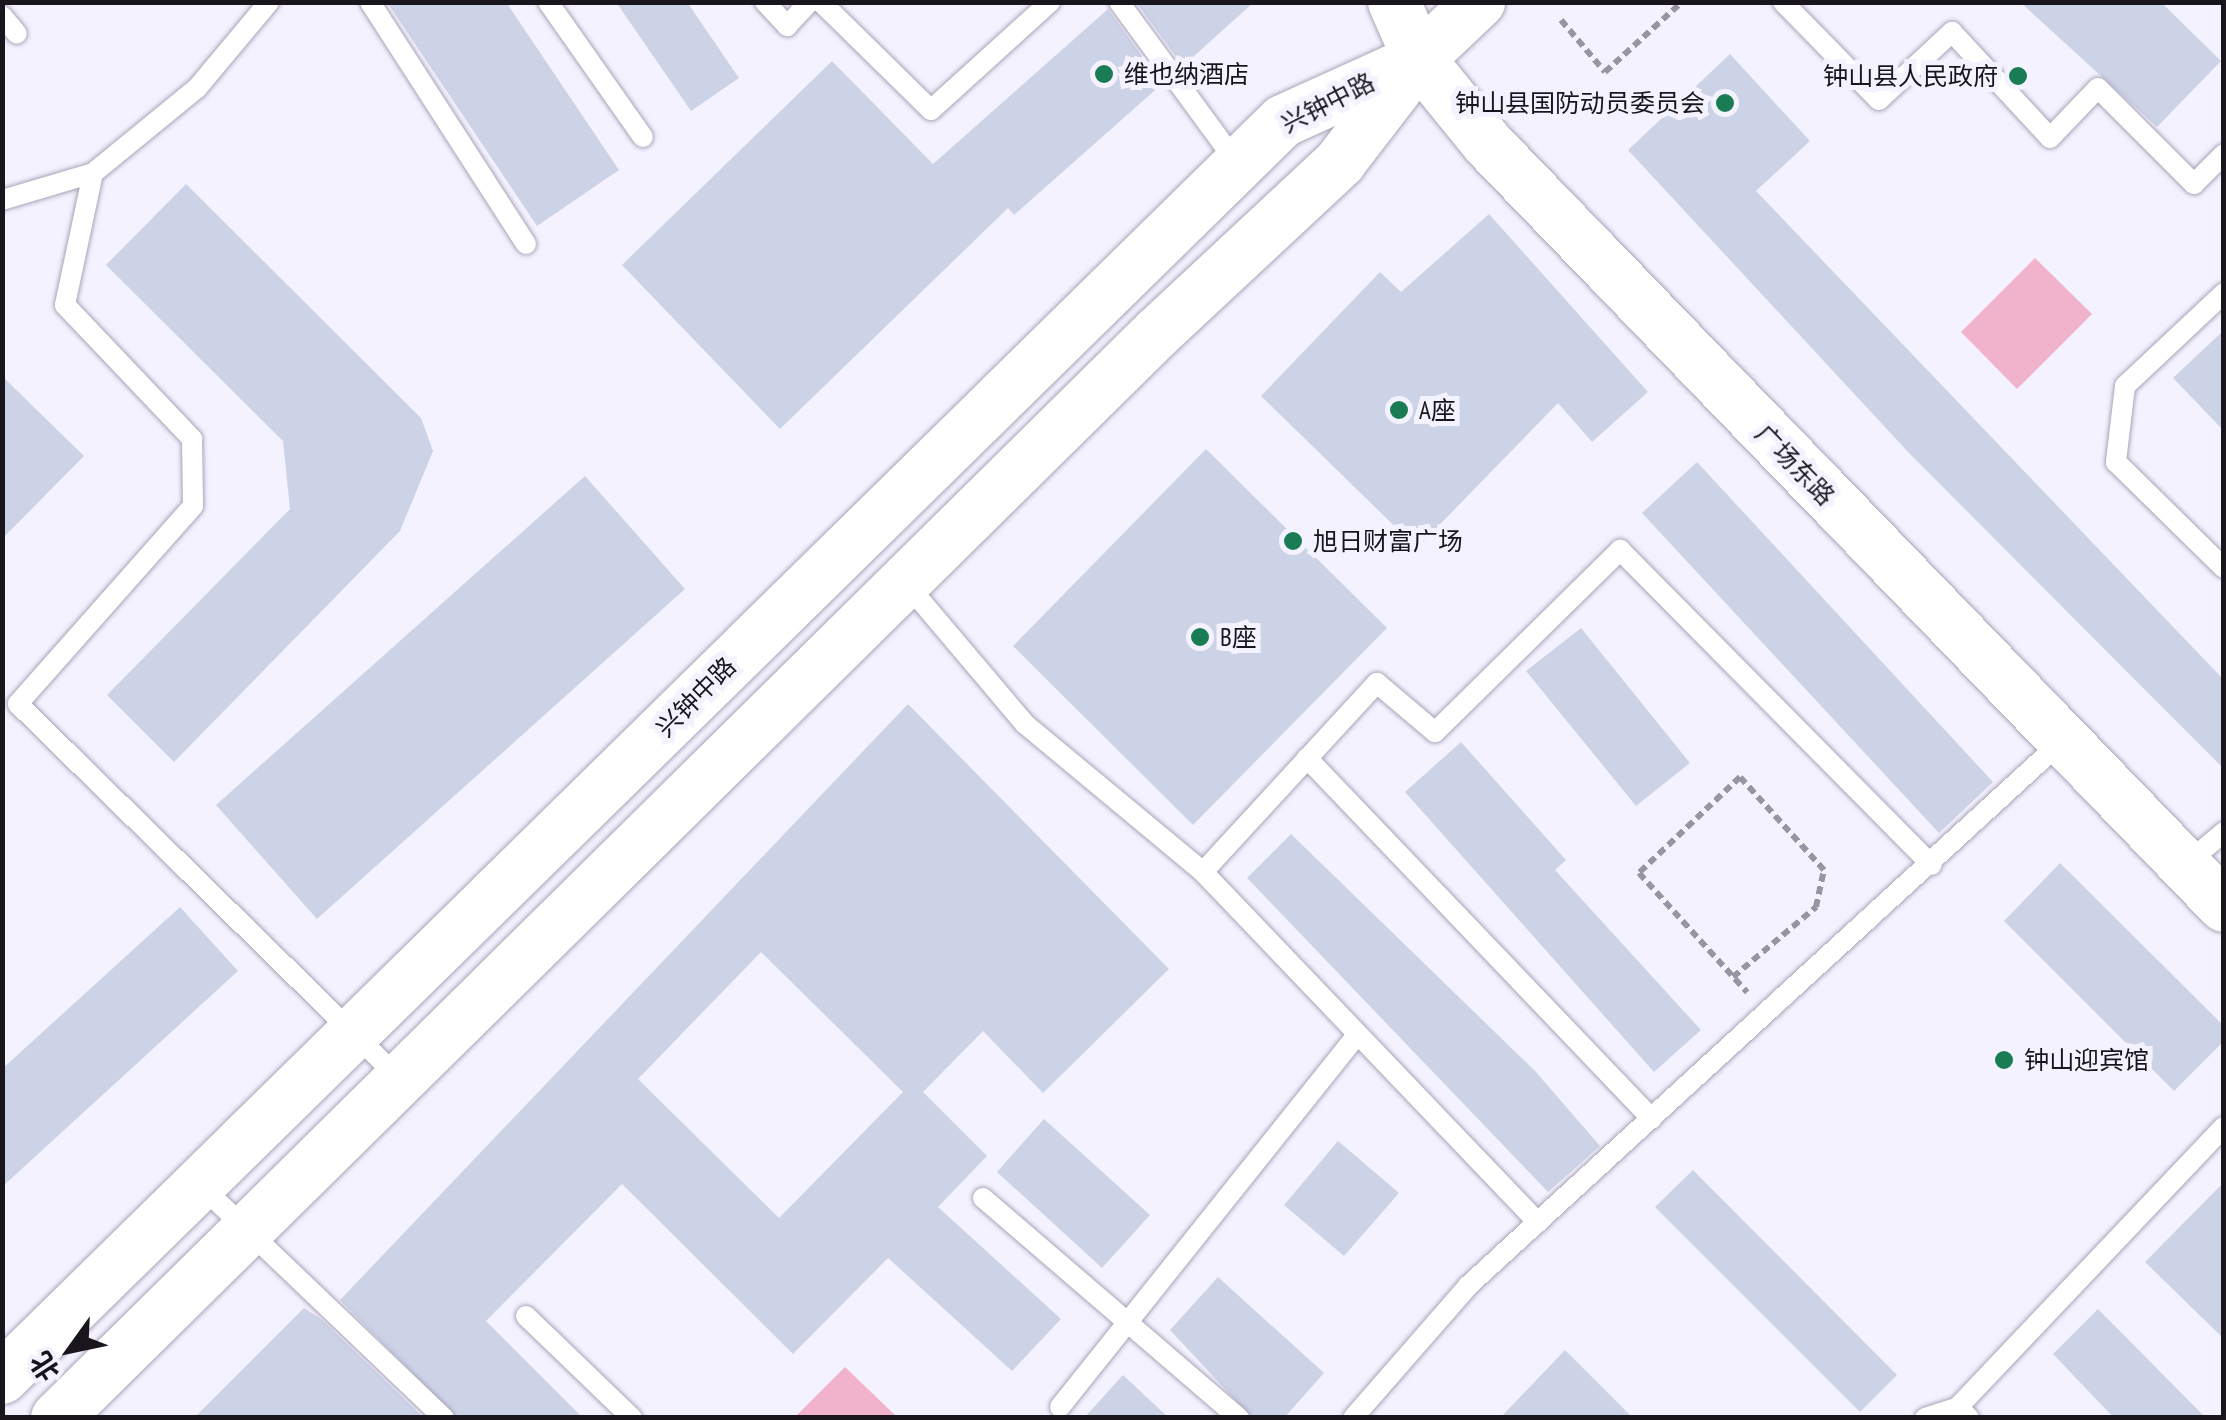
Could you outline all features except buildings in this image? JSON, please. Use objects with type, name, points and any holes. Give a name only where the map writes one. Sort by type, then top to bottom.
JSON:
[{"type":"main road","name":"广场东路","points":[[1394,2],[1420,59],[1488,144],[2060,743],[2224,906]]},
{"type":"main road","name":"兴钟中路","points":[[57,1418],[905,582],[1340,162],[1420,59],[1479,2]]},
{"type":"main road","name":"兴钟中路","points":[[2,1378],[1283,121],[1420,59]]},
{"type":"lane","points":[[2,200],[93,173],[197,88],[269,2]]},
{"type":"lane","points":[[370,2],[526,244]]},
{"type":"lane","points":[[548,2],[643,138]]},
{"type":"lane","points":[[764,2],[787,26],[809,2]]},
{"type":"lane","points":[[822,2],[931,110],[1050,2]]},
{"type":"lane","points":[[1119,2],[1238,164]]},
{"type":"lane","points":[[1784,2],[1879,100],[1952,32],[2050,138],[2098,88],[2194,184],[2224,154]]},
{"type":"lane","points":[[2,16],[18,34]]},
{"type":"lane","points":[[93,173],[66,305],[192,440],[193,506],[18,704],[400,1080]]},
{"type":"lane","points":[[2224,293],[2125,386],[2116,462],[2224,568]]},
{"type":"lane","points":[[1203,872],[1377,683],[1435,732],[1620,550],[1932,865]]},
{"type":"lane","points":[[905,582],[1025,724],[1203,872],[1538,1223]]},
{"type":"lane","points":[[1353,1418],[1468,1286],[1932,865],[2060,743]]},
{"type":"lane","points":[[1307,758],[1652,1119]]},
{"type":"lane","points":[[2185,866],[2224,832]]},
{"type":"lane","points":[[1060,1407],[1358,1034]]},
{"type":"lane","points":[[1925,1418],[1964,1412],[2224,1127]]},
{"type":"lane","points":[[200,1184],[444,1418]]},
{"type":"lane","points":[[984,1198],[1239,1418]]},
{"type":"lane","points":[[526,1316],[632,1418]]},
{"type":"path","points":[[1561,20],[1606,72],[1682,2]]},
{"type":"path","points":[[1733,977],[1816,907],[1824,870],[1740,777],[1639,873],[1733,977],[1768,1015]]},
{"type":"shaded area","points":[[2035,258],[2092,314],[2017,389],[1961,332]]},
{"type":"shaded area","points":[[845,1367],[897,1417],[795,1417]]},
{"type":"place","name":"维也纳酒店","points":[[1104,74]]},
{"type":"place","name":"钟山县人民政府","points":[[2018,76]]},
{"type":"place","name":"钟山县国防动员委员会","points":[[1725,103]]},
{"type":"place","name":"A座","points":[[1399,410]]},
{"type":"place","name":"旭日财富广场","points":[[1293,541]]},
{"type":"place","name":"B座","points":[[1200,637]]},
{"type":"place","name":"钟山迎宾馆","points":[[2004,1060]]}]
